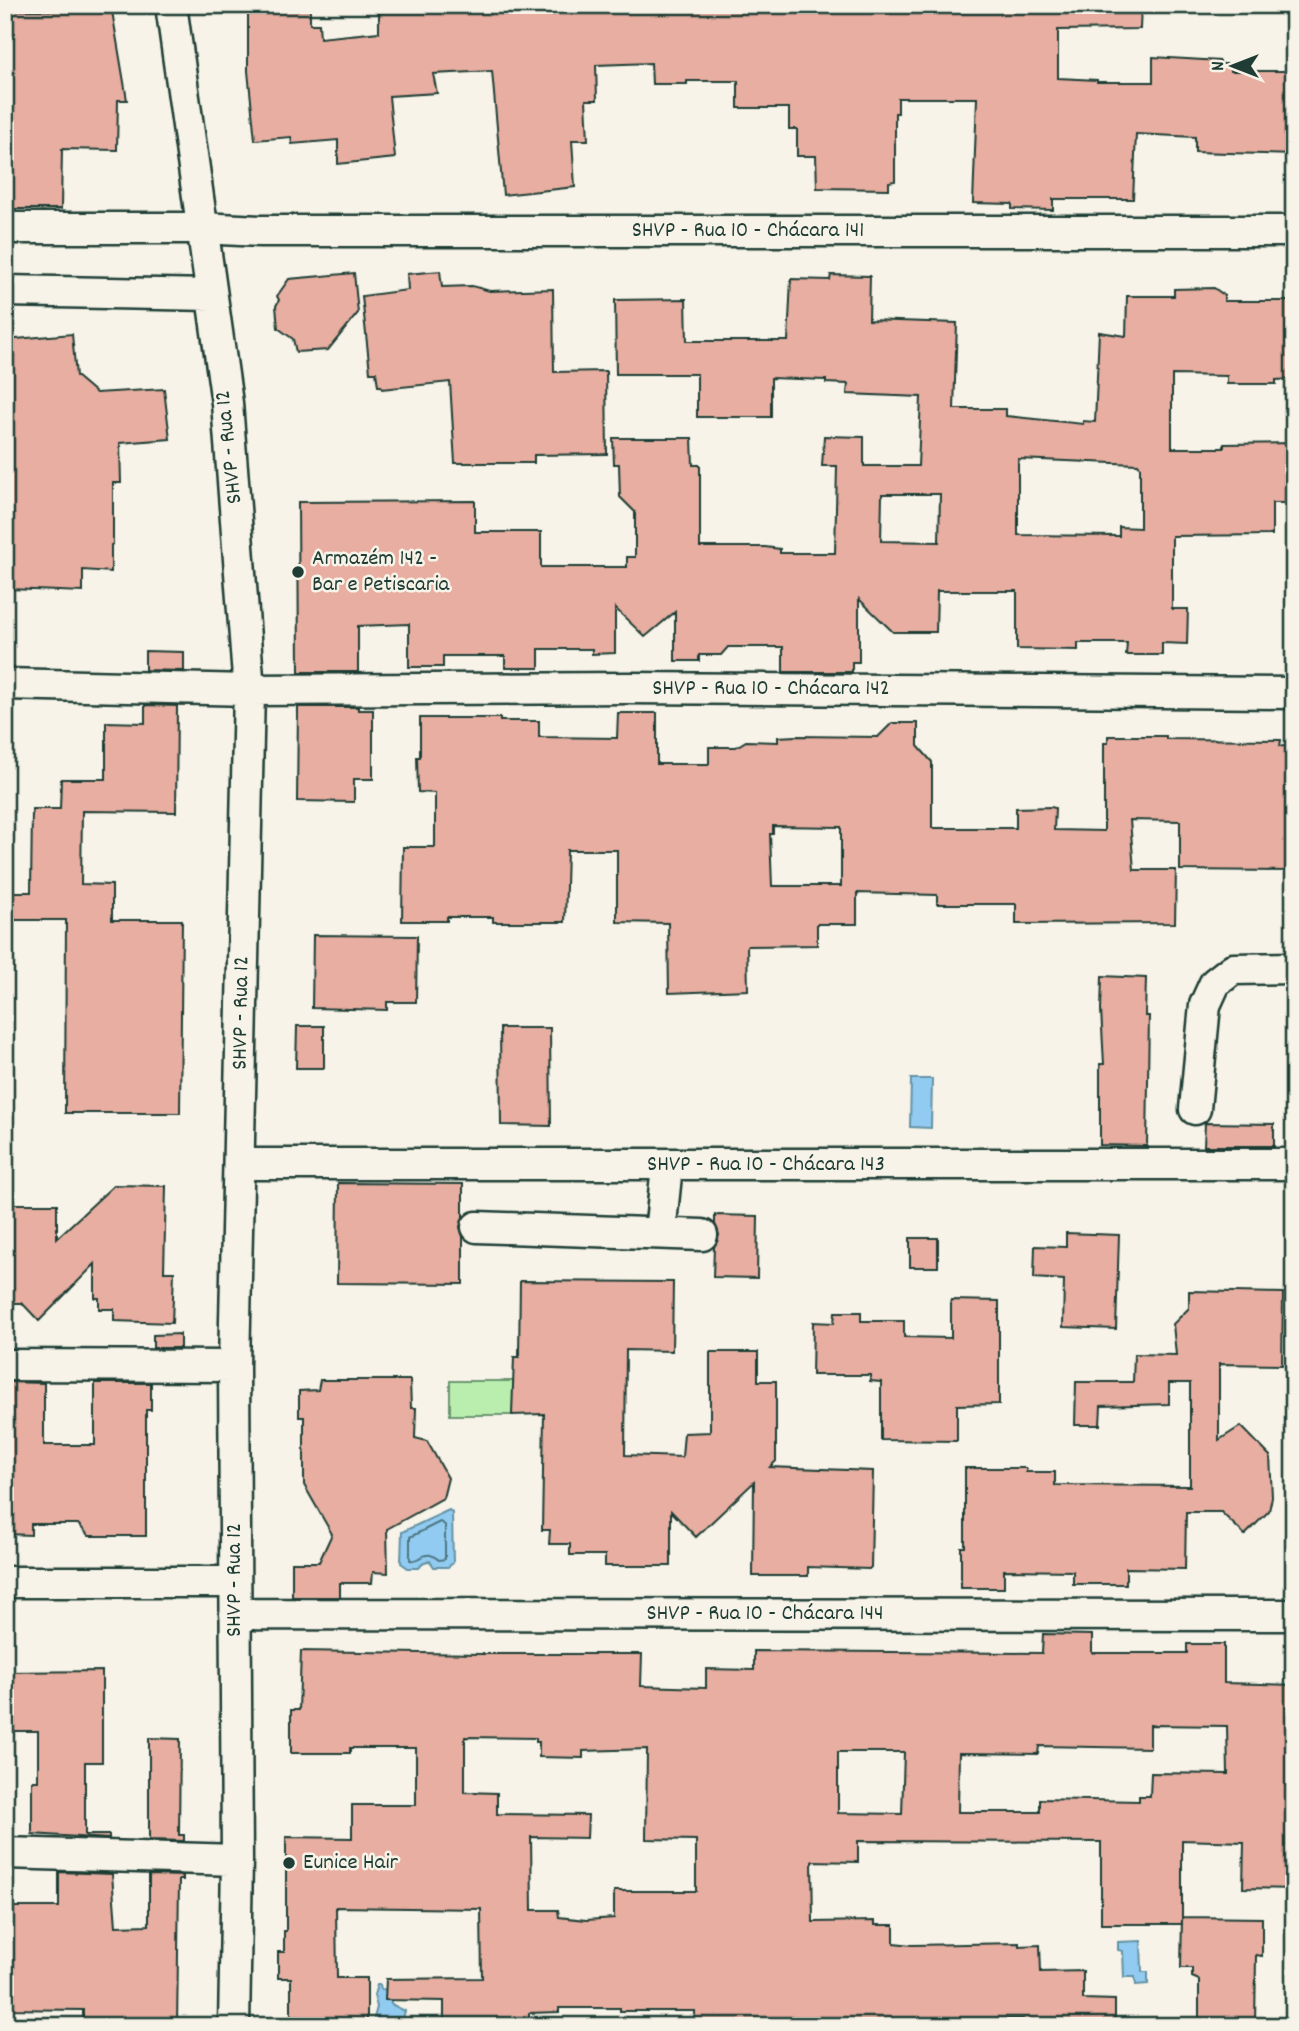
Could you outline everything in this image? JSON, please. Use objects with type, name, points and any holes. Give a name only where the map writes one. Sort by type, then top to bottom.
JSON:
[{"type":"street","name":"SHVP - Rua 12","points":[[171,5],[227,403],[249,691],[234,1366],[237,1860],[234,2026]]},
{"type":"street","name":"SHVP - Rua 10 - Chácara 141","points":[[5,228],[201,228],[260,231],[1294,231]]},
{"type":"street","points":[[5,291],[211,295]]},
{"type":"street","name":"SHVP - Rua 10 - Chácara 142","points":[[5,684],[249,691],[642,688],[1294,693]]},
{"type":"street","points":[[1195,1110],[1205,1005],[1215,983],[1233,969],[1294,968]]},
{"type":"street","name":"SHVP - Rua 10 - Chácara 143","points":[[239,1164],[1294,1164]]},
{"type":"street","points":[[660,1233],[667,1166]]},
{"type":"street","points":[[477,1227],[702,1235]]},
{"type":"street","points":[[5,1366],[234,1366]]},
{"type":"street","points":[[5,1582],[235,1582]]},
{"type":"street","name":"SHVP - Rua 10 - Chácara 144","points":[[236,1614],[1294,1615]]},
{"type":"street","points":[[5,1853],[237,1860]]},
{"type":"green space","points":[[450,1381],[513,1381],[513,1415],[450,1415]]},
{"type":"water","points":[[911,1079],[932,1079],[931,1128],[910,1127]]},
{"type":"water","points":[[449,1510],[452,1513],[453,1563],[448,1567],[434,1567],[430,1561],[424,1562],[419,1568],[408,1568],[401,1563],[402,1532]]},
{"type":"water","points":[[1141,1941],[1142,1972],[1148,1972],[1148,1984],[1136,1985],[1135,1977],[1124,1977],[1123,1951],[1118,1950],[1118,1942]]},
{"type":"water","points":[[377,1985],[380,1985],[381,1989],[390,1990],[391,2004],[405,2011],[403,2018],[388,2026],[377,2025],[374,2018]]},
{"type":"building","points":[[248,5],[310,5],[310,24],[319,24],[320,38],[379,32],[379,5],[1141,5],[1140,29],[1058,30],[1058,78],[1097,82],[1153,82],[1153,57],[1220,61],[1220,64],[1231,64],[1231,71],[1294,71],[1294,155],[1195,152],[1195,137],[1136,134],[1133,199],[1053,199],[1053,210],[1012,209],[1012,204],[973,203],[977,98],[898,98],[898,113],[895,113],[895,181],[889,182],[889,189],[817,188],[816,156],[797,156],[797,129],[789,129],[789,108],[738,108],[738,81],[652,84],[651,63],[596,65],[597,100],[586,100],[588,140],[572,140],[575,187],[503,195],[492,71],[433,74],[437,93],[389,96],[395,158],[338,164],[338,140],[292,144],[291,137],[255,140],[248,71]]},
{"type":"building","points":[[10,10],[112,11],[127,100],[118,100],[117,150],[62,149],[61,209],[9,209],[9,171],[5,171],[5,85],[8,85],[10,61]]},
{"type":"building","points":[[440,271],[442,287],[472,286],[490,291],[553,289],[554,372],[606,371],[607,454],[534,455],[534,463],[455,463],[450,382],[382,389],[378,386],[376,372],[370,372],[362,296],[408,290],[407,274]]},
{"type":"building","points":[[354,273],[358,313],[328,350],[296,352],[293,339],[278,328],[277,296],[289,279]]},
{"type":"building","points":[[831,275],[870,276],[869,320],[957,323],[954,409],[1006,409],[1006,416],[1083,424],[1083,421],[1095,422],[1099,332],[1126,336],[1127,296],[1174,296],[1174,289],[1214,288],[1224,295],[1224,301],[1294,301],[1294,379],[1276,380],[1276,384],[1227,384],[1227,376],[1172,375],[1172,448],[1224,448],[1224,444],[1294,443],[1294,503],[1272,503],[1272,535],[1172,536],[1172,609],[1188,609],[1187,644],[1162,643],[1162,655],[1126,655],[1127,643],[1078,643],[1078,650],[1017,649],[1017,591],[937,591],[936,632],[893,632],[859,599],[859,662],[852,662],[852,672],[783,672],[783,647],[728,647],[721,655],[699,655],[699,661],[675,661],[675,612],[645,637],[615,608],[615,653],[592,654],[592,649],[539,649],[539,668],[505,668],[505,656],[443,656],[443,667],[409,667],[409,624],[358,626],[358,672],[299,672],[298,502],[475,501],[475,532],[541,532],[541,567],[627,567],[627,557],[635,557],[635,512],[620,497],[619,464],[614,464],[613,438],[692,438],[693,465],[700,465],[700,547],[765,547],[780,549],[780,553],[835,553],[837,466],[822,466],[824,436],[864,437],[864,466],[918,466],[921,397],[847,394],[848,384],[826,383],[826,380],[771,378],[771,417],[697,417],[697,374],[616,374],[615,300],[686,299],[687,341],[788,341],[791,279],[830,280]],"holes":[[[1018,459],[1138,464],[1140,528],[1119,527],[1119,536],[1018,535]],[[882,494],[940,494],[939,542],[881,541]]]},
{"type":"building","points":[[72,334],[76,376],[96,393],[164,389],[170,439],[120,443],[121,483],[113,483],[111,572],[83,570],[83,592],[9,589],[10,571],[5,571],[5,340]]},
{"type":"building","points":[[145,651],[184,652],[184,671],[145,670]]},
{"type":"building","points":[[145,705],[177,706],[176,812],[82,811],[81,884],[112,885],[112,920],[182,920],[180,1113],[65,1113],[66,920],[5,920],[5,892],[31,892],[32,809],[60,809],[61,779],[106,779],[106,722],[145,723]]},
{"type":"building","points":[[298,707],[358,707],[358,710],[373,710],[373,779],[354,779],[354,802],[297,801]]},
{"type":"building","points":[[618,713],[657,713],[657,764],[709,764],[709,747],[736,747],[746,741],[778,742],[778,737],[878,737],[892,723],[918,723],[918,746],[932,762],[932,828],[1016,828],[1016,808],[1051,807],[1055,808],[1054,830],[1104,831],[1104,743],[1108,743],[1108,736],[1281,740],[1280,746],[1294,747],[1294,871],[1180,870],[1180,821],[1130,820],[1134,870],[1176,870],[1175,923],[1016,924],[1016,904],[937,904],[937,895],[857,893],[857,924],[817,924],[817,945],[747,946],[748,990],[669,993],[668,923],[617,922],[617,850],[567,850],[565,922],[493,922],[493,917],[402,921],[403,847],[435,847],[435,793],[418,792],[420,718],[539,721],[539,737],[617,738]],"holes":[[[773,826],[841,827],[841,886],[772,886],[770,834],[773,834]]]},
{"type":"building","points":[[313,935],[417,936],[416,1002],[387,1002],[387,1010],[312,1008]]},
{"type":"building","points":[[1102,976],[1146,978],[1145,1016],[1149,1016],[1147,1146],[1100,1145],[1100,1064],[1104,1064]]},
{"type":"building","points":[[297,1026],[324,1026],[324,1068],[296,1068]]},
{"type":"building","points":[[500,1028],[550,1028],[551,1126],[501,1125]]},
{"type":"building","points":[[1205,1123],[1274,1124],[1274,1146],[1204,1146]]},
{"type":"building","points":[[338,1183],[463,1184],[463,1217],[460,1227],[463,1237],[463,1284],[337,1283]]},
{"type":"building","points":[[114,1185],[166,1186],[164,1272],[174,1272],[172,1323],[114,1321],[114,1309],[99,1309],[99,1298],[95,1298],[95,1264],[39,1321],[22,1303],[5,1303],[5,1204],[57,1204],[57,1238]]},
{"type":"building","points":[[715,1215],[758,1216],[757,1278],[713,1277],[714,1247],[719,1235]]},
{"type":"building","points":[[1066,1233],[1119,1235],[1116,1329],[1063,1327],[1064,1280],[1034,1278],[1035,1246],[1066,1247]]},
{"type":"building","points":[[910,1238],[938,1238],[938,1267],[910,1267]]},
{"type":"building","points":[[520,1281],[673,1282],[672,1351],[626,1350],[625,1455],[682,1457],[684,1433],[710,1432],[710,1352],[758,1352],[758,1381],[776,1381],[776,1461],[770,1467],[873,1471],[871,1567],[808,1567],[808,1576],[753,1576],[754,1482],[696,1537],[671,1511],[671,1566],[605,1566],[605,1555],[570,1555],[570,1544],[549,1544],[550,1530],[542,1530],[544,1414],[512,1415],[514,1357],[519,1357]]},
{"type":"building","points":[[1189,1291],[1283,1293],[1282,1365],[1219,1364],[1219,1440],[1241,1426],[1270,1456],[1272,1497],[1269,1511],[1245,1535],[1221,1512],[1186,1512],[1185,1569],[1126,1568],[1126,1584],[1073,1584],[1073,1571],[1004,1570],[1004,1588],[961,1588],[961,1547],[965,1547],[965,1468],[1026,1468],[1026,1472],[1055,1472],[1055,1485],[1190,1486],[1190,1383],[1169,1383],[1169,1404],[1101,1406],[1100,1425],[1075,1425],[1076,1382],[1133,1382],[1134,1354],[1176,1355],[1173,1324],[1189,1308]]},
{"type":"building","points":[[951,1300],[999,1301],[999,1404],[957,1405],[957,1441],[881,1440],[881,1382],[870,1381],[870,1375],[812,1375],[813,1322],[834,1323],[835,1312],[861,1312],[861,1321],[904,1321],[904,1337],[951,1338]]},
{"type":"building","points":[[180,1334],[180,1348],[153,1348],[153,1335]]},
{"type":"building","points":[[320,1380],[410,1380],[411,1408],[416,1408],[415,1438],[427,1441],[448,1478],[443,1498],[387,1529],[388,1573],[373,1572],[372,1583],[340,1583],[340,1597],[292,1597],[292,1562],[319,1562],[332,1534],[304,1485],[304,1417],[299,1417],[299,1391],[318,1390]]},
{"type":"building","points":[[5,1382],[44,1383],[44,1445],[95,1445],[95,1383],[151,1383],[151,1410],[146,1410],[146,1536],[89,1536],[78,1524],[31,1524],[31,1535],[5,1534]]},
{"type":"building","points":[[1043,1634],[1092,1635],[1092,1653],[1187,1653],[1187,1644],[1224,1644],[1224,1683],[1294,1685],[1294,1889],[1243,1888],[1244,1842],[1182,1840],[1182,1924],[1101,1924],[1101,1842],[858,1841],[858,1862],[812,1861],[813,1922],[875,1921],[875,1925],[894,1925],[894,1943],[912,1945],[1040,1945],[1041,1972],[1083,1971],[1083,1999],[1115,2000],[1115,2026],[1024,2026],[1023,2019],[938,2019],[938,2026],[695,2026],[695,2011],[559,2008],[559,2012],[529,2013],[529,2026],[444,2026],[444,2001],[385,2000],[386,1979],[482,1978],[481,1909],[336,1907],[337,1978],[367,1978],[367,2026],[291,2026],[291,1978],[278,1978],[278,1952],[284,1952],[286,1931],[286,1837],[352,1838],[352,1805],[416,1805],[416,1748],[350,1748],[350,1753],[291,1753],[291,1710],[299,1710],[301,1651],[642,1654],[641,1686],[706,1688],[706,1669],[754,1670],[754,1651],[1042,1653]],"holes":[[[1150,1725],[1227,1726],[1228,1774],[1151,1773],[1150,1796],[1139,1796],[1139,1801],[1040,1799],[1040,1812],[958,1812],[959,1753],[1038,1754],[1039,1746],[1150,1748]],[[465,1737],[536,1738],[536,1742],[539,1742],[539,1757],[583,1758],[583,1751],[647,1749],[646,1839],[696,1840],[696,1891],[614,1891],[614,1918],[586,1920],[559,1917],[558,1910],[532,1910],[531,1837],[587,1838],[588,1815],[497,1814],[497,1793],[465,1792]],[[838,1752],[904,1752],[902,1814],[838,1813]]]},
{"type":"building","points":[[102,1671],[102,1762],[85,1762],[85,1835],[109,1835],[109,1839],[32,1834],[32,1781],[38,1781],[38,1731],[5,1731],[5,1672]]},
{"type":"building","points":[[149,1738],[180,1739],[179,1835],[184,1835],[184,1841],[149,1840]]},
{"type":"building","points":[[59,1872],[112,1874],[116,1926],[149,1925],[149,1875],[183,1876],[183,1880],[179,1880],[177,2026],[83,2026],[83,2010],[5,2009],[5,1907],[59,1907]]},
{"type":"building","points":[[1182,1917],[1262,1918],[1262,1956],[1256,1955],[1255,2026],[1199,2026],[1199,1980],[1192,1977],[1192,1968],[1181,1968]]},
{"type":"place","name":"Armazém 142 - Bar e Petiscaria","points":[[298,572]]},
{"type":"place","name":"Eunice Hair","points":[[289,1863]]}]
